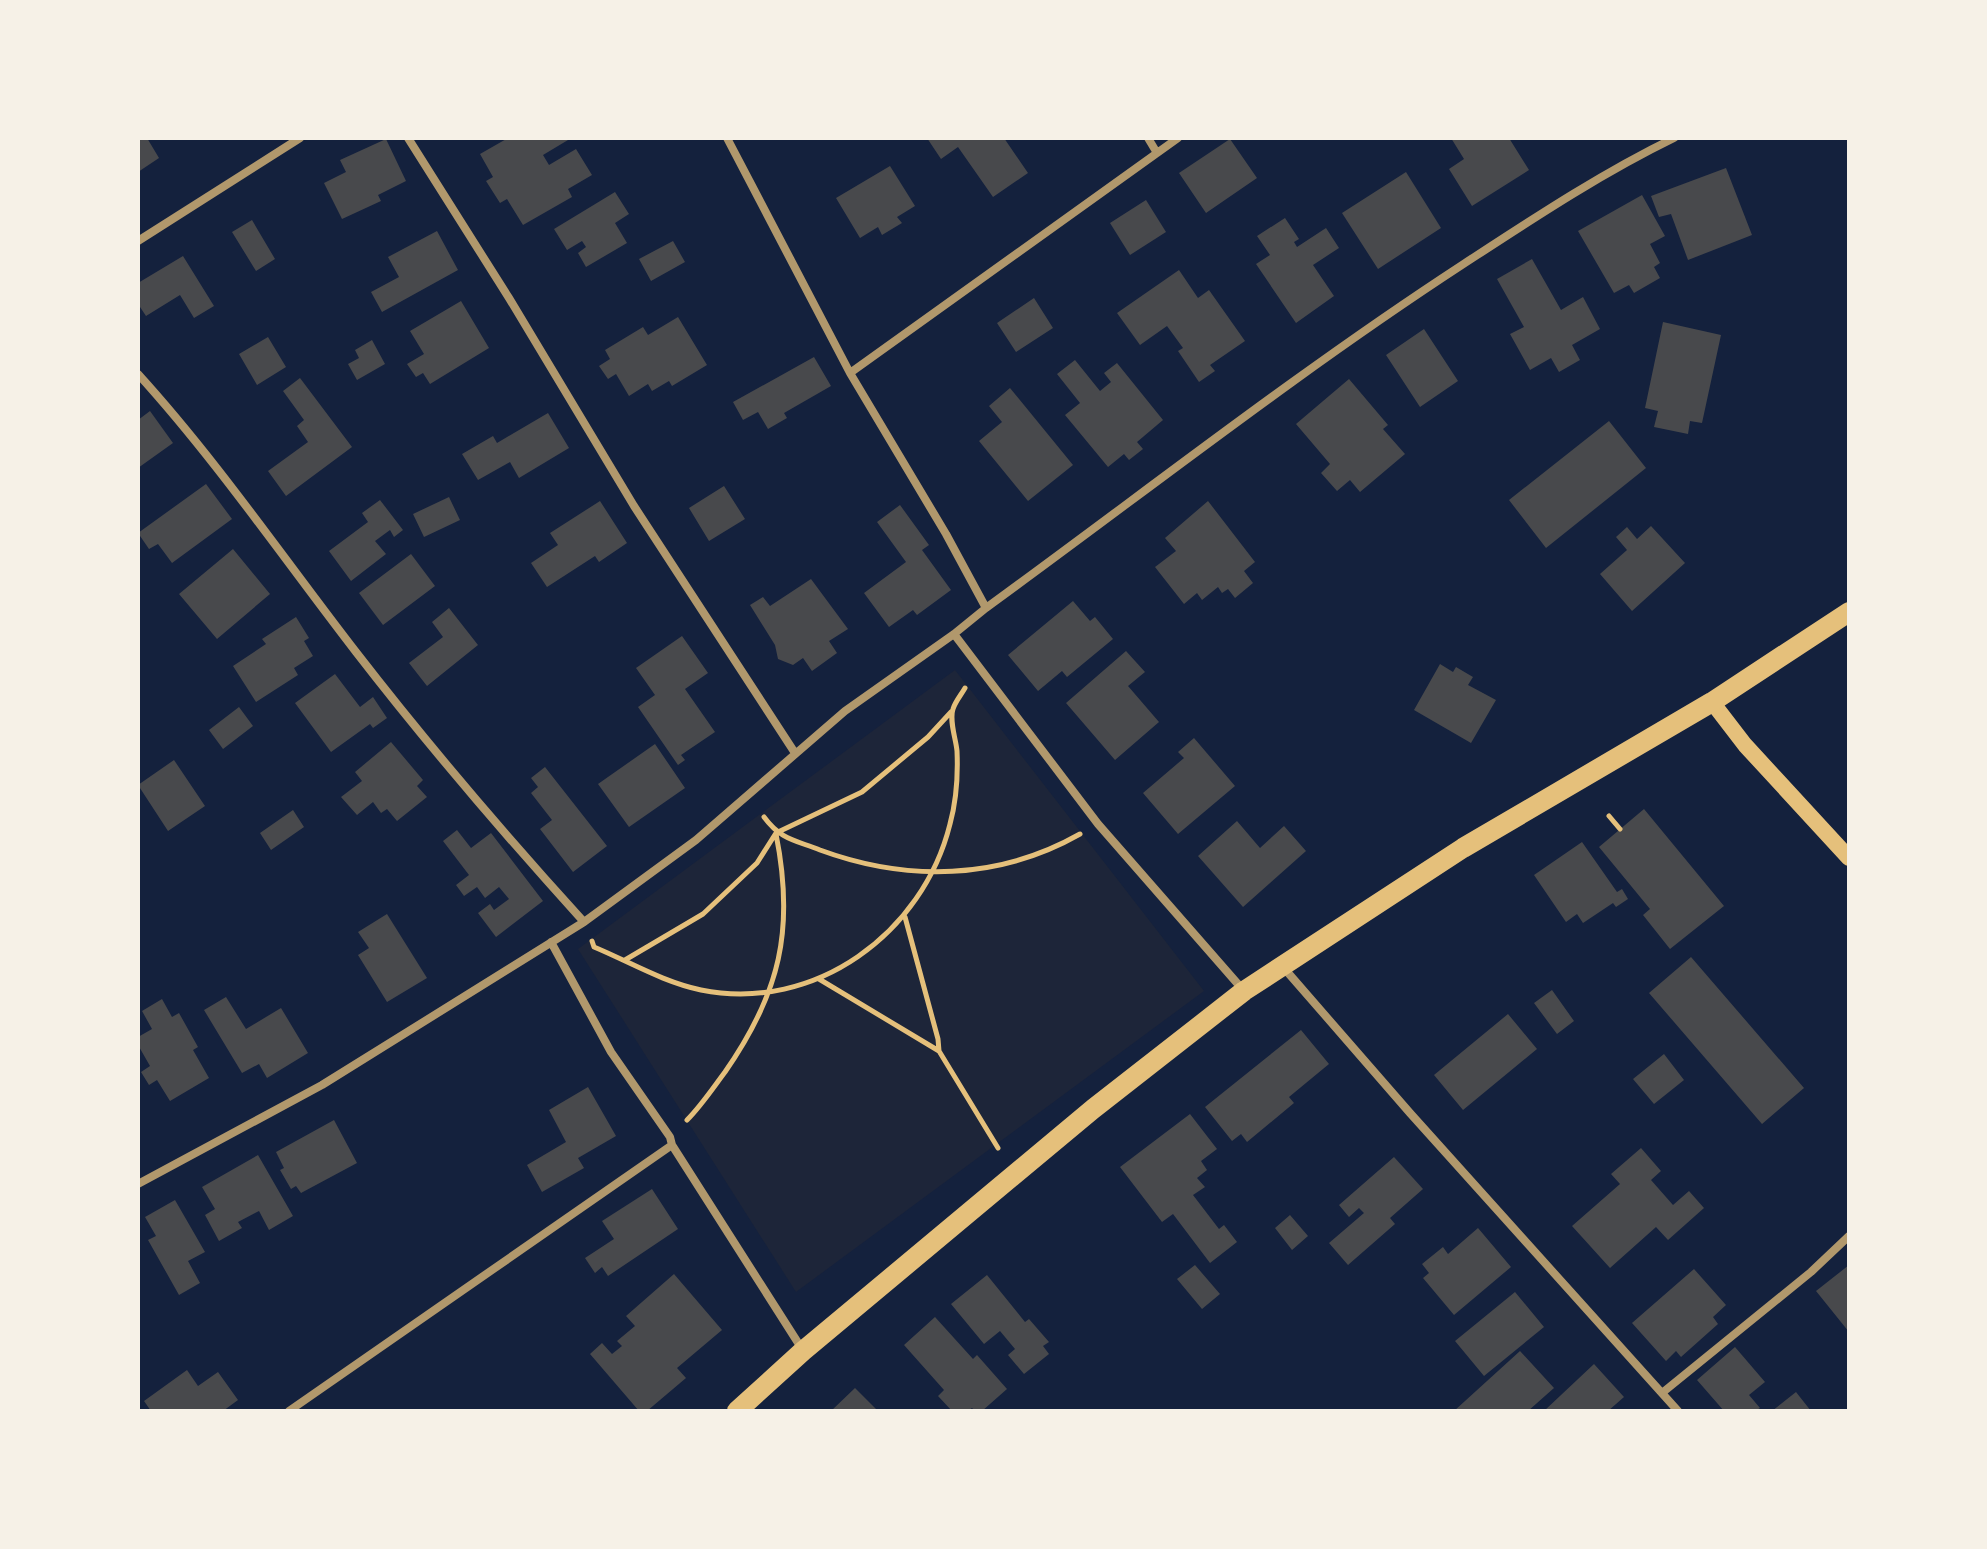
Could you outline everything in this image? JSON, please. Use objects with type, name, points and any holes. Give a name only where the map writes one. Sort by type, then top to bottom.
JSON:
[{"type":"main road","points":[[737,1411],[803,1351],[1093,1109],[1244,991],[1452,855],[1712,702],[1849,612]]},
{"type":"main road","points":[[1712,702],[1745,745],[1849,858]]},
{"type":"street","points":[[138,241],[300,138]]},
{"type":"street","points":[[408,138],[634,506],[795,753]]},
{"type":"street","points":[[727,138],[850,373],[946,534],[986,608]]},
{"type":"street","points":[[1148,138],[1157,153]]},
{"type":"street","points":[[850,373],[1178,138]]},
{"type":"street","points":[[138,1184],[322,1085],[584,922],[696,840],[845,711],[1399,306],[1568,196],[1624,162],[1674,138]]},
{"type":"street","points":[[138,374],[234,489],[429,743],[584,922]]},
{"type":"street","points":[[954,634],[1098,824],[1244,991]]},
{"type":"street","points":[[551,942],[611,1052],[803,1351]]},
{"type":"street","points":[[1283,966],[1410,1113],[1678,1411]]},
{"type":"street","points":[[289,1411],[671,1141]]},
{"type":"street","points":[[1662,1393],[1811,1272],[1849,1236]]},
{"type":"path","points":[[625,960],[703,914],[757,863],[776,833],[862,792],[928,737],[951,711],[978,667]]},
{"type":"path","points":[[584,922],[594,947],[650,974],[691,988],[734,994],[770,993],[819,979],[860,956],[880,942],[905,917],[933,873],[951,822],[957,750],[951,711]]},
{"type":"path","points":[[1609,816],[1620,829]]},
{"type":"path","points":[[671,1141],[749,1037],[770,993],[781,950],[785,911],[783,872],[776,833],[764,817]]},
{"type":"path","points":[[776,833],[885,869],[933,873],[976,871],[1019,861],[1060,845],[1098,824]]},
{"type":"path","points":[[905,917],[939,1051],[998,1148]]},
{"type":"path","points":[[819,979],[939,1051]]},
{"type":"shaded area","points":[[955,670],[1204,991],[796,1292],[578,949]]},
{"type":"building","points":[[138,138],[147,138],[159,158],[138,172]]},
{"type":"building","points":[[508,138],[567,138],[543,155],[549,165],[576,149],[592,175],[568,189],[572,197],[523,225],[507,199],[500,203],[486,181],[493,177],[480,154]]},
{"type":"building","points":[[927,138],[1004,138],[1028,173],[993,197],[958,147],[941,159]]},
{"type":"building","points":[[1451,138],[1509,138],[1529,170],[1472,206],[1449,169],[1464,159]]},
{"type":"building","points":[[386,139],[406,181],[378,195],[381,201],[342,219],[324,183],[346,172],[340,160]]},
{"type":"building","points":[[1230,139],[1257,178],[1206,213],[1179,173]]},
{"type":"building","points":[[890,166],[915,206],[897,217],[902,223],[882,235],[878,227],[860,238],[836,198]]},
{"type":"building","points":[[1726,168],[1752,235],[1688,260],[1671,214],[1659,217],[1651,196]]},
{"type":"building","points":[[1406,172],[1441,228],[1378,269],[1342,213]]},
{"type":"building","points":[[615,192],[629,214],[615,223],[627,243],[586,267],[578,253],[586,247],[582,241],[567,250],[554,229]]},
{"type":"building","points":[[1642,195],[1665,236],[1650,244],[1660,263],[1654,267],[1660,278],[1634,293],[1629,285],[1614,293],[1578,231]]},
{"type":"building","points":[[1146,200],[1166,232],[1130,255],[1110,223]]},
{"type":"building","points":[[1285,218],[1299,239],[1294,242],[1297,247],[1326,228],[1339,248],[1313,265],[1334,296],[1296,323],[1256,264],[1270,255],[1257,236]]},
{"type":"building","points":[[252,220],[275,259],[256,271],[232,232]]},
{"type":"building","points":[[437,231],[458,270],[382,312],[371,292],[399,277],[388,257]]},
{"type":"building","points":[[673,241],[685,262],[651,281],[639,259]]},
{"type":"building","points":[[183,256],[214,306],[194,318],[180,295],[146,316],[138,304],[138,283]]},
{"type":"building","points":[[1532,259],[1561,310],[1583,297],[1600,329],[1572,345],[1580,360],[1559,372],[1551,358],[1530,370],[1510,334],[1524,327],[1497,279]]},
{"type":"building","points":[[1179,270],[1198,298],[1209,290],[1245,341],[1210,365],[1215,371],[1199,382],[1178,351],[1183,348],[1167,326],[1140,345],[1117,313]]},
{"type":"building","points":[[1034,298],[1053,328],[1016,352],[997,323]]},
{"type":"building","points":[[461,301],[489,348],[430,384],[423,373],[416,377],[407,364],[424,354],[410,331]]},
{"type":"building","points":[[678,317],[707,365],[672,386],[669,381],[652,391],[648,384],[629,396],[616,374],[608,379],[599,366],[610,359],[605,350],[643,327],[648,335]]},
{"type":"building","points":[[1663,322],[1721,335],[1702,423],[1690,421],[1688,434],[1654,427],[1658,411],[1645,408]]},
{"type":"building","points":[[1424,329],[1458,381],[1420,407],[1386,355]]},
{"type":"building","points":[[268,337],[286,367],[257,385],[239,354]]},
{"type":"building","points":[[372,340],[385,364],[357,380],[348,364],[359,358],[355,350]]},
{"type":"building","points":[[814,357],[831,386],[784,413],[787,418],[768,429],[758,412],[743,420],[733,402]]},
{"type":"building","points":[[1075,360],[1100,391],[1111,382],[1104,373],[1117,363],[1163,420],[1137,442],[1143,449],[1129,460],[1124,454],[1108,467],[1065,415],[1080,403],[1057,374]]},
{"type":"building","points":[[300,378],[352,447],[286,496],[268,471],[308,442],[297,426],[304,420],[283,391]]},
{"type":"building","points":[[1349,379],[1388,425],[1383,429],[1405,454],[1360,492],[1350,480],[1337,491],[1321,473],[1330,464],[1296,424]]},
{"type":"building","points":[[1010,388],[1073,465],[1028,501],[979,441],[1002,422],[989,406]]},
{"type":"building","points":[[150,411],[173,443],[138,468],[138,420]]},
{"type":"building","points":[[548,413],[569,448],[519,478],[510,462],[478,480],[462,454],[493,436],[497,443]]},
{"type":"building","points":[[1609,421],[1646,468],[1546,548],[1509,500]]},
{"type":"building","points":[[206,484],[232,519],[172,563],[158,544],[149,549],[138,533]]},
{"type":"building","points":[[724,486],[745,519],[709,541],[689,508]]},
{"type":"building","points":[[449,497],[460,520],[424,537],[413,514]]},
{"type":"building","points":[[380,500],[403,530],[394,537],[390,530],[375,541],[386,554],[351,581],[329,551],[368,522],[362,513]]},
{"type":"building","points":[[600,501],[627,543],[599,562],[595,556],[547,587],[531,563],[558,545],[550,533]]},
{"type":"building","points":[[1208,501],[1255,562],[1244,571],[1253,583],[1235,598],[1228,589],[1222,593],[1218,587],[1202,600],[1197,593],[1184,604],[1155,567],[1176,551],[1165,538]]},
{"type":"building","points":[[900,505],[929,545],[922,550],[951,590],[917,615],[913,610],[889,627],[864,593],[906,562],[877,522]]},
{"type":"building","points":[[1651,526],[1685,563],[1632,611],[1600,574],[1627,550],[1616,537],[1627,527],[1637,539]]},
{"type":"building","points":[[233,549],[270,594],[217,639],[179,594]]},
{"type":"building","points":[[411,554],[435,586],[383,625],[359,593]]},
{"type":"building","points":[[811,579],[848,629],[829,641],[837,653],[812,671],[803,658],[793,665],[778,659],[775,645],[750,605],[763,597],[770,606]]},
{"type":"building","points":[[1073,601],[1090,621],[1095,617],[1113,639],[1067,677],[1062,671],[1038,691],[1008,655]]},
{"type":"building","points":[[449,608],[478,645],[427,686],[409,663],[443,637],[432,622]]},
{"type":"building","points":[[296,617],[309,638],[304,641],[313,656],[294,668],[298,675],[256,702],[233,666],[266,644],[262,639]]},
{"type":"building","points":[[682,636],[708,673],[685,689],[715,732],[681,755],[685,760],[678,765],[638,707],[655,695],[636,668]]},
{"type":"building","points":[[1126,651],[1145,672],[1128,686],[1159,722],[1115,760],[1066,703]]},
{"type":"building","points":[[1440,664],[1453,672],[1456,667],[1473,677],[1468,685],[1496,700],[1471,743],[1414,710]]},
{"type":"building","points":[[335,674],[360,707],[373,697],[387,718],[373,728],[370,724],[331,752],[295,703]]},
{"type":"building","points":[[239,707],[253,726],[223,749],[209,730]]},
{"type":"building","points":[[1194,738],[1235,786],[1178,834],[1143,793],[1184,758],[1178,752]]},
{"type":"building","points":[[391,742],[423,780],[417,786],[427,797],[397,821],[387,809],[381,813],[373,802],[357,815],[341,797],[362,781],[355,772]]},
{"type":"building","points":[[655,744],[685,788],[629,827],[598,784]]},
{"type":"building","points":[[174,760],[205,806],[168,831],[138,785]]},
{"type":"building","points":[[545,767],[607,846],[573,872],[540,829],[552,820],[531,793],[538,787],[531,778]]},
{"type":"building","points":[[1644,809],[1724,906],[1670,949],[1643,915],[1650,909],[1599,847]]},
{"type":"building","points":[[293,810],[304,827],[271,850],[260,833]]},
{"type":"building","points":[[1237,821],[1260,848],[1284,826],[1306,851],[1243,907],[1198,856]]},
{"type":"building","points":[[457,830],[471,848],[491,833],[543,901],[496,937],[478,913],[490,904],[494,910],[509,899],[499,887],[485,898],[477,887],[464,896],[456,885],[469,875],[443,841]]},
{"type":"building","points":[[1582,842],[1617,892],[1622,889],[1628,899],[1616,907],[1613,903],[1583,923],[1577,914],[1566,922],[1534,875]]},
{"type":"building","points":[[387,914],[427,978],[387,1002],[358,955],[369,948],[358,932]]},
{"type":"building","points":[[1691,957],[1804,1088],[1762,1124],[1649,993]]},
{"type":"building","points":[[1552,990],[1574,1021],[1557,1034],[1534,1003]]},
{"type":"building","points":[[226,997],[246,1029],[281,1008],[308,1053],[267,1078],[259,1064],[242,1073],[204,1010]]},
{"type":"building","points":[[162,999],[172,1017],[179,1013],[198,1047],[193,1050],[209,1078],[170,1101],[157,1080],[149,1085],[141,1072],[150,1066],[138,1045],[138,1037],[152,1029],[142,1011]]},
{"type":"building","points":[[1508,1014],[1537,1049],[1463,1110],[1434,1075]]},
{"type":"building","points":[[1301,1030],[1329,1064],[1289,1097],[1294,1103],[1247,1142],[1241,1134],[1232,1141],[1205,1107]]},
{"type":"building","points":[[1664,1054],[1684,1080],[1654,1104],[1633,1079]]},
{"type":"building","points":[[588,1087],[616,1136],[578,1158],[584,1168],[542,1192],[527,1165],[566,1142],[549,1110]]},
{"type":"building","points":[[1190,1114],[1217,1149],[1201,1161],[1207,1170],[1197,1178],[1205,1187],[1193,1195],[1219,1229],[1224,1225],[1237,1242],[1210,1263],[1173,1214],[1162,1222],[1120,1167]]},
{"type":"building","points":[[334,1120],[357,1163],[301,1193],[296,1186],[291,1189],[280,1170],[284,1168],[276,1152]]},
{"type":"building","points":[[1641,1148],[1661,1171],[1651,1180],[1673,1205],[1689,1191],[1704,1208],[1668,1240],[1656,1227],[1610,1268],[1572,1226],[1620,1184],[1611,1174]]},
{"type":"building","points":[[258,1155],[293,1216],[269,1230],[259,1211],[238,1222],[242,1228],[219,1241],[205,1215],[215,1209],[202,1187]]},
{"type":"building","points":[[1394,1157],[1423,1189],[1390,1218],[1395,1224],[1348,1265],[1329,1243],[1364,1213],[1359,1208],[1349,1217],[1339,1205]]},
{"type":"building","points":[[652,1189],[678,1229],[608,1276],[602,1267],[595,1273],[585,1258],[614,1239],[602,1221]]},
{"type":"building","points":[[175,1200],[205,1252],[188,1261],[200,1283],[179,1295],[148,1240],[156,1236],[145,1217]]},
{"type":"building","points":[[1290,1215],[1308,1236],[1292,1250],[1275,1228]]},
{"type":"building","points":[[1478,1228],[1511,1267],[1454,1315],[1423,1278],[1429,1273],[1422,1264],[1443,1247],[1448,1254]]},
{"type":"building","points":[[1195,1265],[1220,1294],[1202,1309],[1177,1279]]},
{"type":"building","points":[[1849,1265],[1849,1332],[1816,1291]]},
{"type":"building","points":[[1694,1269],[1726,1305],[1713,1317],[1718,1324],[1681,1357],[1676,1351],[1666,1361],[1632,1323]]},
{"type":"building","points":[[674,1274],[722,1330],[677,1368],[686,1378],[647,1411],[639,1411],[590,1354],[602,1343],[612,1354],[622,1346],[617,1341],[635,1326],[626,1316]]},
{"type":"building","points":[[987,1275],[1025,1322],[1029,1319],[1049,1342],[1043,1346],[1049,1354],[1024,1374],[1008,1355],[1015,1349],[1000,1331],[984,1344],[951,1304]]},
{"type":"building","points":[[1515,1292],[1544,1327],[1484,1376],[1455,1341]]},
{"type":"building","points":[[935,1317],[973,1359],[977,1355],[1007,1389],[982,1411],[972,1408],[952,1411],[938,1396],[944,1390],[904,1345]]},
{"type":"building","points":[[1735,1347],[1765,1382],[1749,1395],[1760,1408],[1755,1411],[1724,1411],[1697,1380]]},
{"type":"building","points":[[1520,1351],[1554,1388],[1528,1411],[1454,1411]]},
{"type":"building","points":[[1594,1364],[1624,1397],[1608,1411],[1544,1411]]},
{"type":"building","points":[[187,1370],[198,1386],[218,1372],[238,1400],[223,1411],[151,1411],[144,1401]]},
{"type":"building","points":[[855,1388],[878,1411],[831,1411]]},
{"type":"building","points":[[1796,1392],[1811,1411],[1772,1411]]}]
